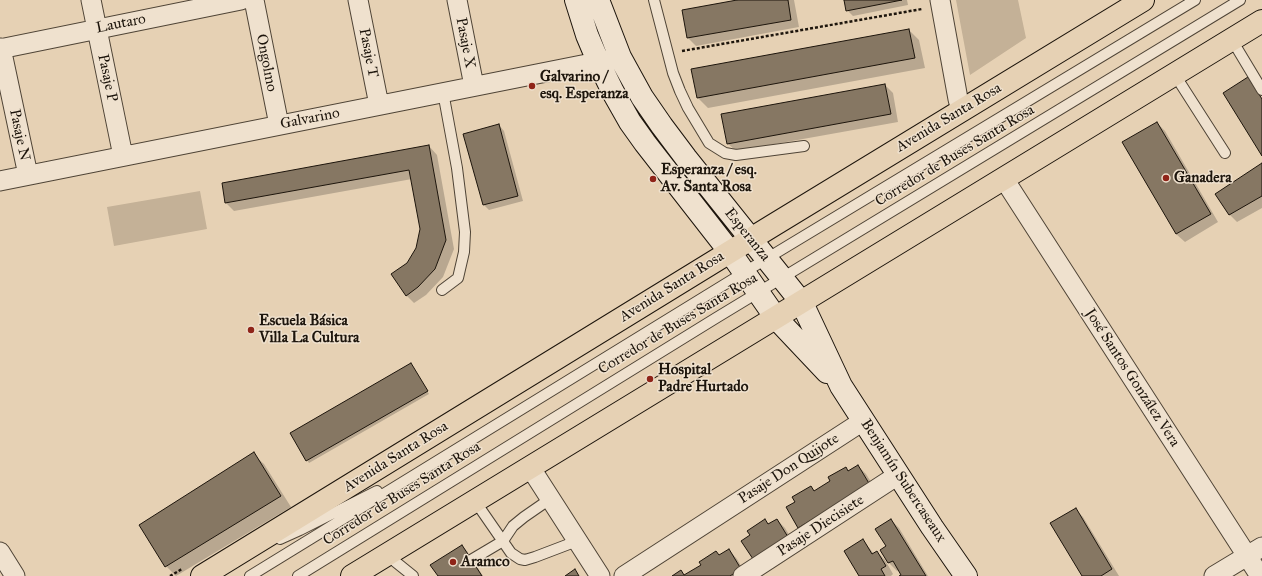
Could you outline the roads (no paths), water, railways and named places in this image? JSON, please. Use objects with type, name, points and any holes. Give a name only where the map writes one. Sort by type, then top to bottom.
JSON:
[{"type":"main road","name":"Avenida Santa Rosa","points":[[202,576],[750,239],[1143,0]]},
{"type":"main road","points":[[352,576],[802,303],[1262,21]]},
{"type":"street","name":"Pasaje P","points":[[91,0],[123,156]]},
{"type":"street","name":"Lautaro","points":[[1,48],[241,0]]},
{"type":"street","name":"Ongolmo","points":[[254,0],[279,125]]},
{"type":"street","name":"Pasaje T","points":[[358,0],[379,105]]},
{"type":"street","name":"Pasaje X","points":[[457,0],[474,86]]},
{"type":"street","name":"Esperanza","points":[[576,0],[587,35],[598,61],[613,92],[645,143],[730,252],[776,318]]},
{"type":"street","name":"Esperanza","points":[[598,0],[620,57],[642,97],[662,126],[802,303]]},
{"type":"street","points":[[934,4],[961,111]]},
{"type":"street","name":"Pasaje N","points":[[1,48],[28,176]]},
{"type":"street","name":"Galvarino","points":[[0,181],[620,57]]},
{"type":"street","name":"José Santos González Vera","points":[[1004,179],[1255,552],[1260,576]]},
{"type":"street","name":"Benjamín Subercaseaux","points":[[802,303],[840,386],[928,521],[966,576]]},
{"type":"street","name":"Benjamín Subercaseaux","points":[[776,318],[840,386]]},
{"type":"street","name":"Pasaje Don Quijote","points":[[624,576],[863,421]]},
{"type":"street","points":[[530,468],[600,576]]},
{"type":"street","name":"Pasaje Diecisiete","points":[[743,576],[898,475]]},
{"type":"street","points":[[0,552],[15,576]]},
{"type":"street","points":[[1214,576],[1255,552]]},
{"type":"lane","points":[[654,0],[668,54],[680,91],[704,137],[710,143],[725,153],[736,155],[804,146]]},
{"type":"lane","name":"Corredor de Buses Santa Rosa","points":[[250,576],[766,258],[1195,0]]},
{"type":"lane","name":"Corredor de Buses Santa Rosa","points":[[298,576],[758,293],[1240,0]]},
{"type":"lane","points":[[1232,40],[1262,90]]},
{"type":"lane","points":[[1175,75],[1225,153]]},
{"type":"lane","points":[[442,290],[458,278],[464,252],[465,232],[457,168],[444,92]]},
{"type":"lane","points":[[233,557],[300,530],[429,466]]},
{"type":"lane","points":[[471,560],[503,541],[513,526],[550,499]]},
{"type":"lane","points":[[475,501],[511,553],[520,559],[525,560],[535,557],[577,540]]},
{"type":"lane","points":[[387,555],[413,576]]},
{"type":"place","name":"Galvarino / esq. Esperanza","points":[[532,86]]},
{"type":"place","name":"Ganadera","points":[[1166,178]]},
{"type":"place","name":"Esperanza / esq. Av. Santa Rosa","points":[[653,179]]},
{"type":"place","name":"Escuela Básica Villa La Cultura","points":[[251,330]]},
{"type":"place","name":"Hospital Padre Hurtado","points":[[650,379]]},
{"type":"place","name":"Aramco","points":[[453,562]]}]
